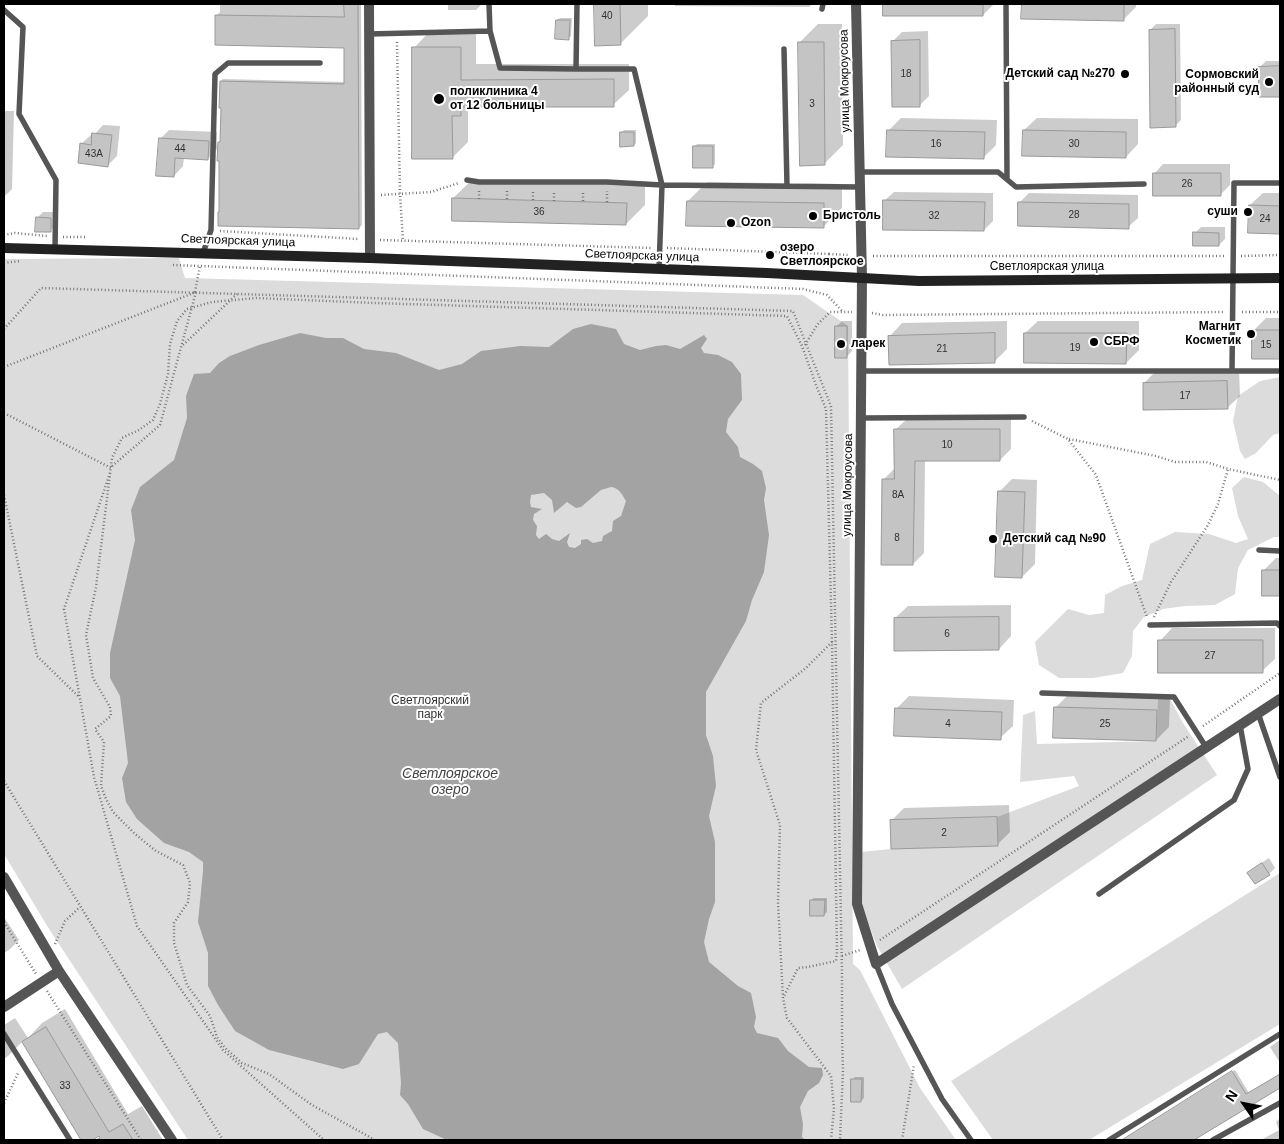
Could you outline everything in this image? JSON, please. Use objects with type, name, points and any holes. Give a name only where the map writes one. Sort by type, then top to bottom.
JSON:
[{"type":"main road","name":"Светлоярская улица","points":[[4,248],[370,258],[919,280],[1280,278]]},
{"type":"street","points":[[369,4],[370,258]]},
{"type":"street","name":"улица Мокроусова","points":[[856,4],[862,256],[857,904],[876,964]]},
{"type":"street","points":[[876,964],[1280,699]]},
{"type":"street","points":[[4,877],[59,972],[172,1140]]},
{"type":"street","points":[[4,1007],[59,972]]},
{"type":"lane","points":[[489,4],[490,31],[500,68],[634,69],[662,185],[659,269]]},
{"type":"lane","points":[[576,4],[576,69]]},
{"type":"lane","points":[[1006,4],[1007,179]]},
{"type":"lane","points":[[4,10],[23,27],[19,114],[56,180],[55,249]]},
{"type":"lane","points":[[370,34],[490,31]]},
{"type":"lane","points":[[784,48],[786,186]]},
{"type":"lane","points":[[203,253],[211,230],[215,74],[228,63],[320,63]]},
{"type":"lane","points":[[860,172],[998,172],[1016,186],[1144,184]]},
{"type":"lane","points":[[467,180],[479,182],[608,182],[662,185],[860,187]]},
{"type":"lane","points":[[1232,371],[1234,183],[1280,183]]},
{"type":"lane","points":[[862,371],[1280,371]]},
{"type":"lane","points":[[861,418],[1024,417]]},
{"type":"lane","points":[[1259,550],[1280,551]]},
{"type":"lane","points":[[1150,625],[1277,623],[1280,626]]},
{"type":"lane","points":[[1042,693],[1174,697],[1206,747]]},
{"type":"lane","points":[[1258,713],[1280,777]]},
{"type":"lane","points":[[1100,894],[1234,800],[1248,769],[1240,725]]},
{"type":"lane","points":[[876,964],[892,1004],[942,1099],[972,1140]]},
{"type":"lane","points":[[4,1034],[70,1140]]},
{"type":"lane","points":[[1110,1140],[1280,1034]]},
{"type":"lane","points":[[1213,1140],[1280,1103]]},
{"type":"path","points":[[397,34],[400,194],[403,241]]},
{"type":"path","points":[[370,196],[431,192],[467,180]]},
{"type":"path","points":[[211,230],[370,240],[862,256],[1280,255]]},
{"type":"path","points":[[827,276],[829,254]]},
{"type":"path","points":[[4,263],[28,260]]},
{"type":"path","points":[[165,265],[803,289],[826,295],[843,312]]},
{"type":"path","points":[[200,266],[192,308],[160,425],[112,467],[64,609],[94,777],[137,926],[223,1050],[324,1140]]},
{"type":"path","points":[[4,329],[41,288],[792,311],[831,406],[842,956],[843,1070],[840,1140]]},
{"type":"path","points":[[4,367],[196,292]]},
{"type":"path","points":[[181,346],[238,294]]},
{"type":"path","points":[[375,1140],[312,1105],[269,1074],[242,1063],[225,1048],[217,1037],[210,1016],[187,985],[174,943],[174,923],[188,902],[190,884],[183,865],[156,850],[135,834],[113,812],[101,786],[104,742],[95,729],[111,716],[110,707],[93,678],[86,635],[96,587],[112,458],[122,438],[139,430],[153,420],[160,404],[168,374],[170,344],[178,321],[187,309],[212,302],[256,298],[787,316],[802,346],[826,409],[832,642],[836,961],[798,968],[783,998]]},
{"type":"path","points":[[805,345],[817,325],[830,312],[862,312],[883,315],[1280,312]]},
{"type":"path","points":[[4,414],[112,467]]},
{"type":"path","points":[[1024,417],[1068,438],[1156,456],[1175,462],[1206,462],[1228,469],[1280,480]]},
{"type":"path","points":[[1068,438],[1096,475],[1150,625]]},
{"type":"path","points":[[1150,625],[1171,582],[1208,526],[1218,504],[1228,469]]},
{"type":"path","points":[[4,495],[36,656],[80,699]]},
{"type":"path","points":[[831,1140],[834,1109],[831,1076],[787,1018],[783,998],[778,902],[780,825],[756,750],[760,703],[806,668],[832,642]]},
{"type":"path","points":[[842,956],[870,946],[1196,732],[1280,672]]},
{"type":"path","points":[[4,781],[223,1140]]},
{"type":"path","points":[[50,956],[65,921],[80,907]]},
{"type":"path","points":[[4,922],[141,1140]]},
{"type":"path","points":[[902,1140],[916,1050]]},
{"type":"path","points":[[4,1103],[22,1064]]},
{"type":"green space","name":"Светлоярское озеро","points":[[179,258],[185,278],[803,295],[848,326],[853,964],[860,970],[920,1088],[956,1140],[188,1140],[49,929],[4,854],[4,259]]},
{"type":"green space","points":[[1280,377],[1280,433],[1273,435],[1256,453],[1245,459],[1240,451],[1233,421],[1238,396],[1260,381]]},
{"type":"green space","points":[[1244,477],[1263,482],[1280,496],[1280,537],[1274,537],[1248,550],[1238,568],[1235,594],[1215,605],[1163,609],[1144,617],[1133,631],[1132,656],[1123,673],[1093,678],[1059,678],[1039,665],[1035,642],[1068,609],[1089,615],[1104,613],[1105,595],[1122,586],[1142,580],[1150,544],[1175,532],[1209,534],[1236,543],[1248,539],[1238,516],[1232,488]]},
{"type":"green space","points":[[1158,699],[1170,699],[1183,723],[1217,775],[902,989],[877,946],[861,904],[861,852],[891,849],[998,846],[997,817],[1079,786],[1074,776],[1020,782],[1023,715],[1035,711],[1037,744],[1156,741]]},
{"type":"green space","points":[[1280,873],[1280,1024],[1089,1140],[993,1140],[951,1081]]},
{"type":"water","name":"Светлоярское озеро","points":[[591,324],[616,329],[624,344],[640,350],[666,345],[680,349],[704,335],[707,339],[701,348],[704,353],[718,355],[732,362],[741,374],[742,400],[728,419],[726,432],[738,447],[740,457],[762,471],[766,488],[764,500],[769,535],[764,572],[752,600],[746,621],[706,692],[706,735],[713,756],[716,786],[709,816],[715,842],[715,902],[704,942],[709,962],[738,986],[751,993],[756,1017],[754,1027],[757,1033],[778,1038],[788,1051],[809,1067],[822,1068],[823,1075],[819,1083],[808,1091],[800,1107],[803,1124],[802,1137],[805,1140],[447,1140],[423,1129],[408,1104],[400,1095],[398,1043],[387,1032],[378,1034],[359,1064],[343,1069],[269,1050],[235,1031],[208,986],[208,953],[198,922],[203,862],[189,852],[164,843],[137,819],[126,802],[122,778],[128,763],[120,696],[110,678],[110,653],[135,540],[131,510],[140,487],[174,460],[187,418],[186,396],[194,374],[210,373],[219,363],[230,356],[300,333],[326,338],[343,338],[364,349],[396,353],[439,370],[462,364],[481,351],[520,346],[549,347],[573,329]],"holes":[[[611,487],[620,492],[626,501],[621,516],[613,521],[612,531],[603,536],[602,541],[593,543],[587,539],[581,540],[581,544],[575,548],[569,547],[567,542],[570,533],[559,541],[552,539],[546,534],[539,539],[536,535],[537,526],[533,520],[534,514],[542,509],[531,507],[531,495],[544,493],[552,500],[554,513],[567,502],[576,508],[581,507],[601,490]]]},
{"type":"building","points":[[344,4],[358,4],[359,229],[218,226],[219,161],[217,161],[218,142],[220,142],[220,81],[344,84],[344,48],[215,45],[215,15],[344,17]]},
{"type":"building","points":[[594,4],[620,4],[621,45],[595,46]]},
{"type":"building","points":[[883,4],[983,4],[983,16],[883,16]]},
{"type":"building","points":[[1022,4],[1124,4],[1124,21],[1021,19]]},
{"type":"building","points":[[556,20],[570,20],[569,40],[555,39]]},
{"type":"building","points":[[1175,29],[1176,127],[1150,128],[1149,30]]},
{"type":"building","points":[[920,40],[920,107],[892,107],[891,41]]},
{"type":"building","points":[[798,42],[824,42],[825,165],[800,166]]},
{"type":"building","points":[[412,47],[461,47],[461,80],[614,79],[614,107],[461,107],[461,116],[452,116],[453,159],[412,159]]},
{"type":"building","name":"Сормовский районный суд","points":[[1280,66],[1280,97],[1259,97],[1258,67]]},
{"type":"building","points":[[887,130],[985,132],[984,159],[886,157]]},
{"type":"building","points":[[1023,130],[1126,132],[1126,158],[1022,156]]},
{"type":"building","points":[[620,132],[634,132],[634,146],[620,147]]},
{"type":"building","points":[[92,133],[112,135],[108,167],[78,163],[80,143],[91,145]]},
{"type":"building","points":[[159,138],[209,141],[208,160],[175,158],[174,177],[156,176]]},
{"type":"building","points":[[693,146],[713,146],[713,168],[693,168]]},
{"type":"building","points":[[1153,173],[1221,173],[1221,196],[1153,196]]},
{"type":"building","points":[[452,198],[627,203],[626,225],[452,221]]},
{"type":"building","points":[[883,200],[985,202],[984,231],[883,230]]},
{"type":"building","points":[[687,201],[824,203],[824,228],[686,226]]},
{"type":"building","points":[[1018,202],[1129,204],[1129,229],[1018,226]]},
{"type":"building","points":[[1249,205],[1280,206],[1280,234],[1248,233]]},
{"type":"building","points":[[36,217],[51,218],[51,232],[35,232]]},
{"type":"building","points":[[1193,232],[1219,233],[1219,246],[1193,246]]},
{"type":"building","points":[[835,326],[847,326],[847,358],[835,358]]},
{"type":"building","points":[[1252,330],[1280,330],[1280,359],[1252,359]]},
{"type":"building","points":[[995,333],[995,363],[889,365],[888,336]]},
{"type":"building","points":[[1024,333],[1127,333],[1126,364],[1024,363]]},
{"type":"building","points":[[1227,381],[1228,409],[1143,410],[1143,383]]},
{"type":"building","points":[[894,429],[1000,429],[1000,461],[915,461],[913,565],[881,565],[882,479],[894,479]]},
{"type":"building","points":[[998,491],[1025,492],[1022,578],[995,577]]},
{"type":"building","points":[[1262,570],[1280,570],[1280,596],[1262,596]]},
{"type":"building","points":[[999,617],[999,650],[894,651],[894,618]]},
{"type":"building","points":[[1158,640],[1263,640],[1263,673],[1158,673]]},
{"type":"building","points":[[1054,707],[1157,710],[1156,741],[1053,738]]},
{"type":"building","points":[[895,708],[1002,712],[1001,740],[894,736]]},
{"type":"building","points":[[997,817],[998,846],[891,849],[890,820]]},
{"type":"building","points":[[1262,863],[1270,875],[1255,884],[1247,873]]},
{"type":"building","points":[[810,900],[825,900],[824,916],[810,916]]},
{"type":"building","points":[[46,1027],[109,1132],[123,1124],[133,1140],[96,1140],[100,1138],[99,1136],[93,1140],[81,1140],[22,1042]]},
{"type":"building","points":[[1232,1071],[1246,1094],[1280,1074],[1280,1088],[1194,1140],[1122,1140]]},
{"type":"building","points":[[851,1079],[862,1079],[861,1102],[851,1102]]},
{"type":"place","name":"Детский сад №270","points":[[1125,74]]},
{"type":"place","name":"Сормовский районный суд","points":[[1269,82]]},
{"type":"place","name":"поликлиника 4 от 12 больницы","points":[[439,99]]},
{"type":"place","name":"суши","points":[[1248,212]]},
{"type":"place","name":"Бристоль","points":[[813,216]]},
{"type":"place","name":"Ozon","points":[[731,223]]},
{"type":"place","name":"озеро Светлоярское","points":[[770,255]]},
{"type":"place","name":"Магнит Косметик","points":[[1251,334]]},
{"type":"place","name":"СБРФ","points":[[1094,342]]},
{"type":"place","name":"ларек","points":[[841,344]]},
{"type":"place","name":"Детский сад №90","points":[[993,539]]},
{"type":"park label","name":"Светлоярский парк","points":[[430,708]]}]
